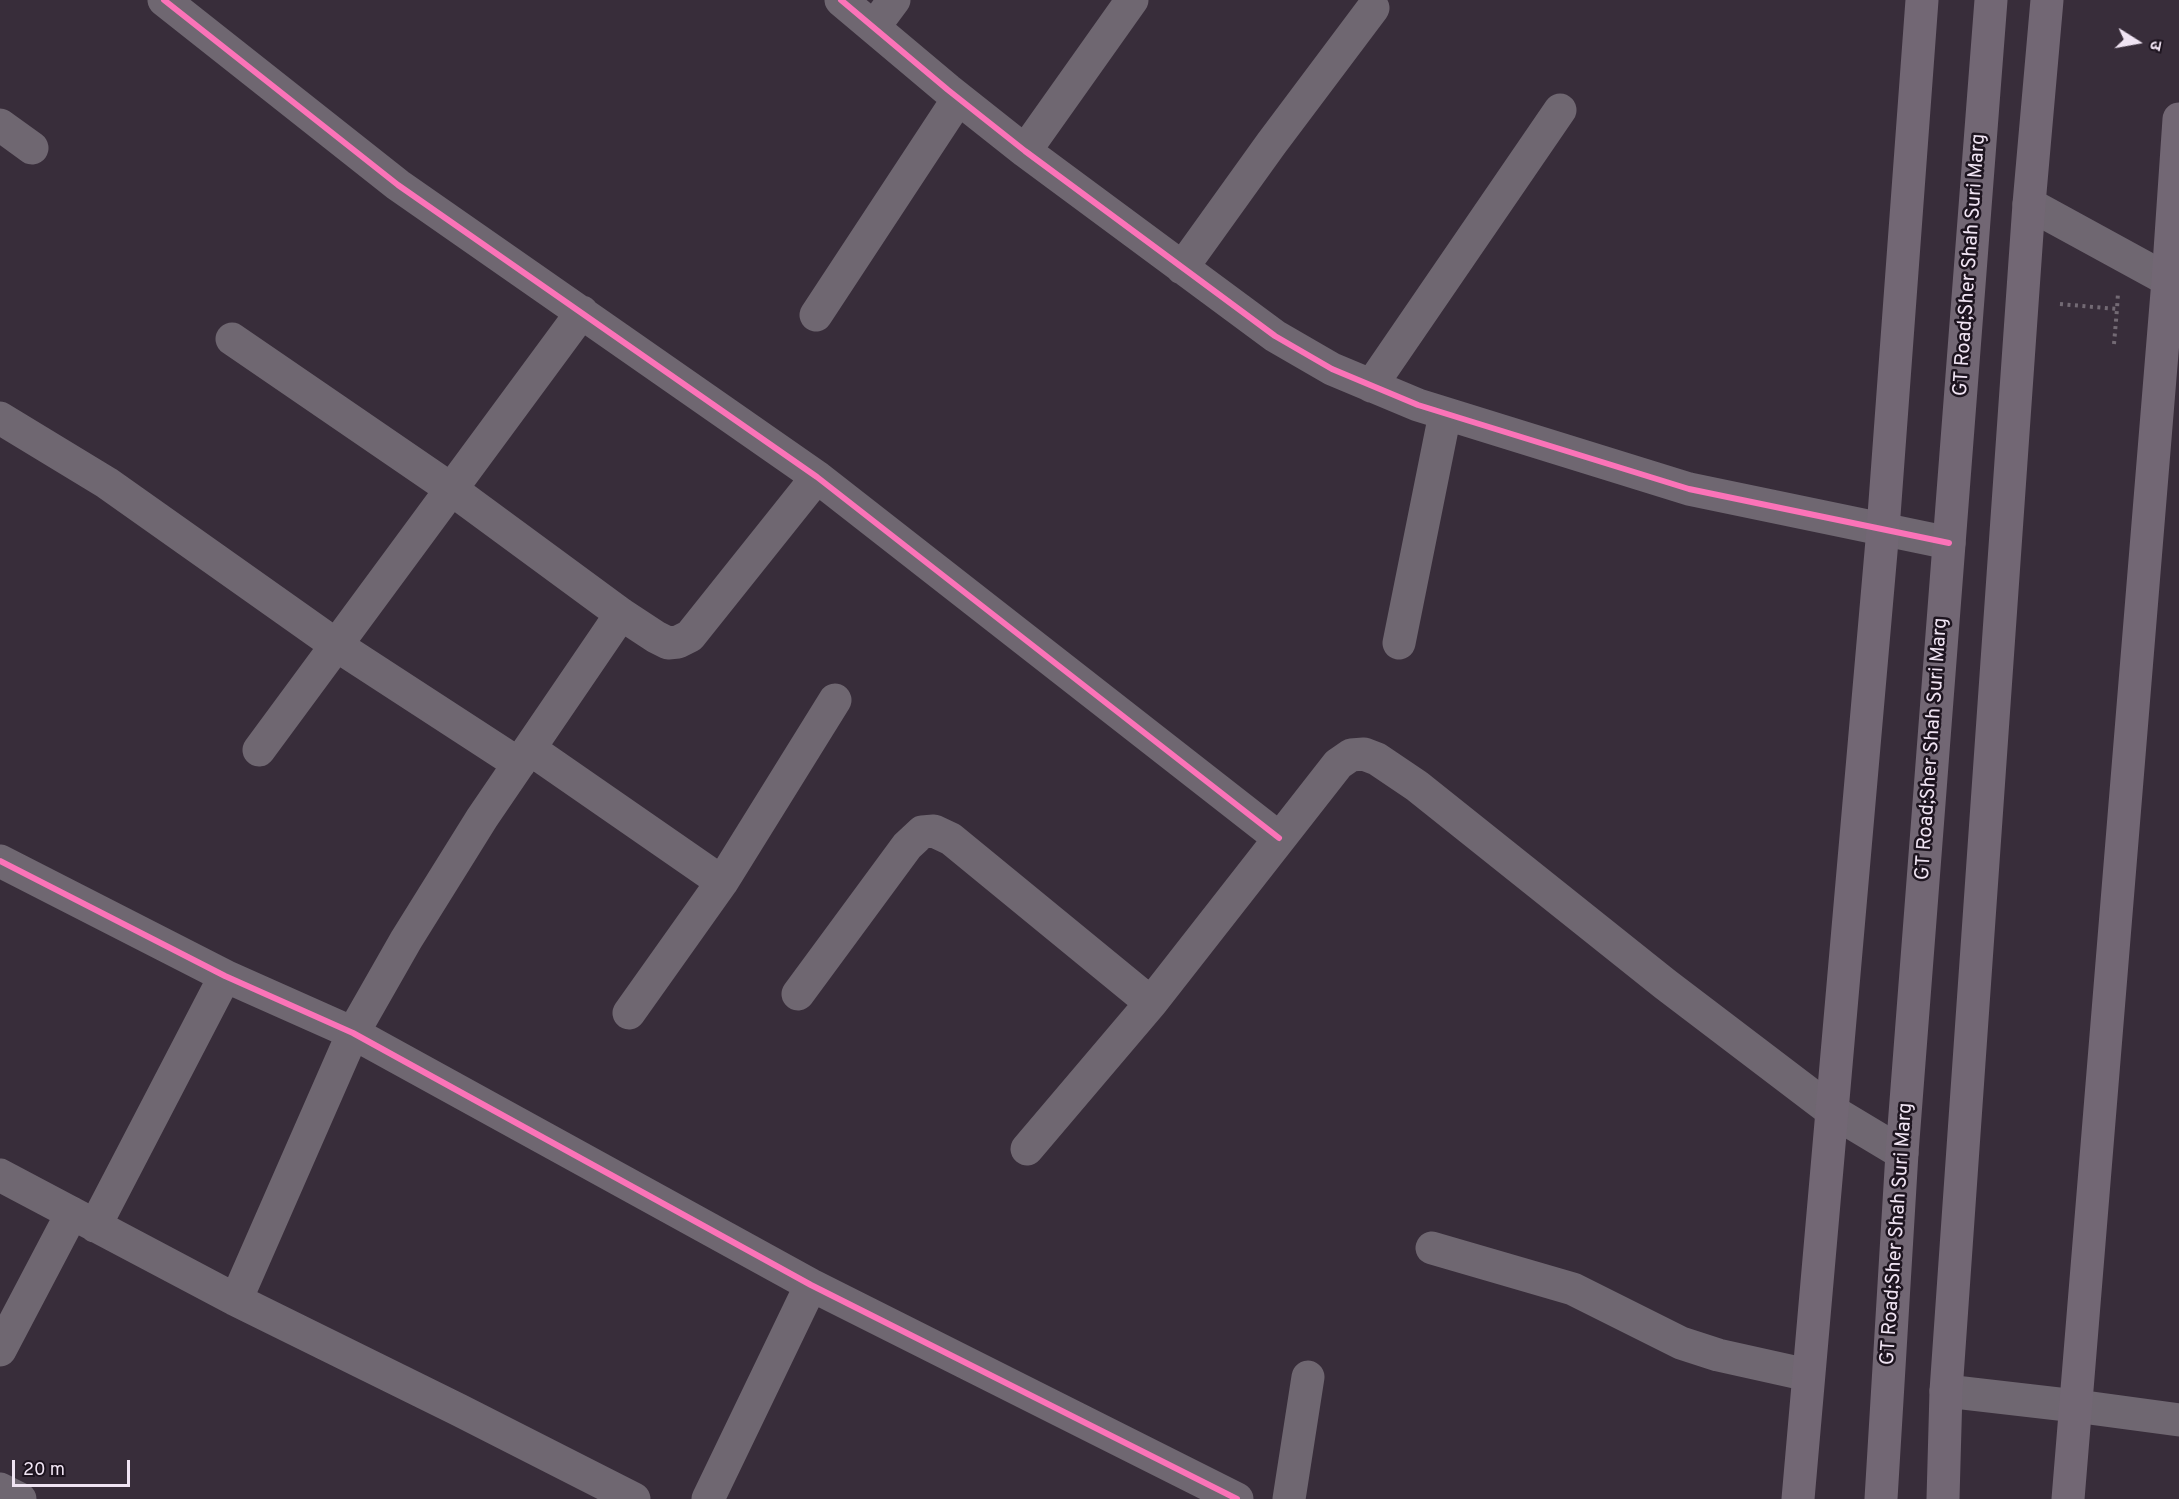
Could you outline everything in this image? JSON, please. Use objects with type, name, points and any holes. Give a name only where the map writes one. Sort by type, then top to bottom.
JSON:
[{"type":"main road","points":[[1798,1499],[1883,529],[1922,0]]},
{"type":"main road","name":"GT Road;Sher Shah Suri Marg","points":[[1881,1499],[1902,1153],[1991,0]]},
{"type":"main road","points":[[1943,1499],[1946,1391],[2029,204],[2047,0]]},
{"type":"main road","points":[[2068,1499],[2174,283],[2179,119]]},
{"type":"street","points":[[164,0],[398,185],[817,477],[1279,838]]},
{"type":"street","points":[[841,0],[958,99],[1182,268],[1275,336],[1332,369],[1444,414],[1689,489],[1949,543]]},
{"type":"street","points":[[873,27],[894,0]]},
{"type":"street","points":[[1025,150],[1132,0]]},
{"type":"street","points":[[1182,268],[1372,8]]},
{"type":"street","points":[[816,315],[958,99]]},
{"type":"street","points":[[1371,386],[1560,110]]},
{"type":"street","points":[[0,125],[32,148]]},
{"type":"street","points":[[2029,204],[2174,283]]},
{"type":"street","points":[[258,750],[582,312]]},
{"type":"street","points":[[232,339],[451,489],[621,614],[669,643],[678,642],[690,636],[817,477]]},
{"type":"street","points":[[1399,643],[1444,414]]},
{"type":"street","points":[[0,418],[107,483],[336,645],[524,756],[722,882]]},
{"type":"street","points":[[236,1300],[353,1033],[406,940],[475,828],[621,614]]},
{"type":"street","points":[[628,1013],[722,882],[835,700]]},
{"type":"street","points":[[1027,1149],[1151,1003],[1338,764],[1351,755],[1364,754],[1377,759],[1418,786],[1665,984],[1832,1111],[1902,1153]]},
{"type":"street","points":[[798,994],[907,846],[922,832],[934,831],[951,839],[1151,1003]]},
{"type":"street","points":[[0,861],[225,976],[353,1033],[811,1285],[1237,1499]]},
{"type":"street","points":[[0,1350],[83,1219],[225,976]]},
{"type":"street","points":[[0,1175],[236,1300],[634,1499]]},
{"type":"street","points":[[1432,1248],[1573,1289],[1681,1343],[1718,1355],[1808,1375]]},
{"type":"street","points":[[708,1499],[811,1285]]},
{"type":"street","points":[[1289,1499],[1308,1377]]},
{"type":"street","points":[[1946,1391],[2179,1420]]},
{"type":"street","points":[[0,1488],[20,1499]]},
{"type":"path","points":[[2114,344],[2117,309]]},
{"type":"cycle path","points":[[164,0],[398,185],[817,477],[1279,838]]},
{"type":"cycle path","points":[[841,0],[1025,151],[1275,336],[1332,369],[1418,405],[1689,489],[1949,543]]},
{"type":"cycle path","points":[[0,861],[225,976],[353,1033],[811,1285],[1237,1499]]}]
